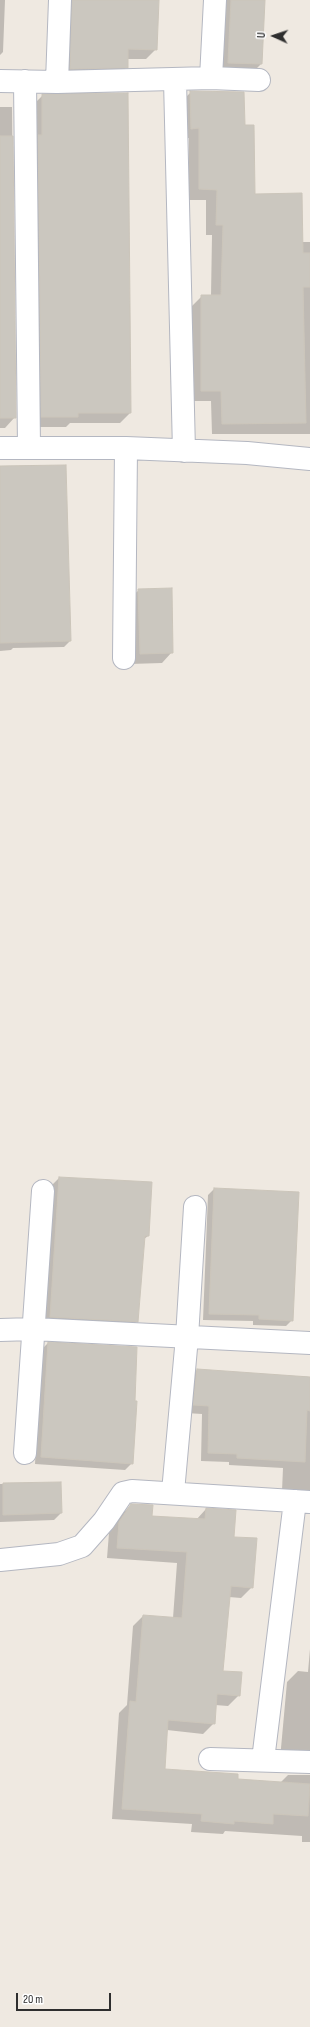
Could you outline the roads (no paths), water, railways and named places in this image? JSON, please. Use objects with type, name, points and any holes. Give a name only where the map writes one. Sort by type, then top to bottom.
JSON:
[{"type":"street","points":[[57,82],[60,0]]},
{"type":"street","points":[[211,78],[215,0]]},
{"type":"street","points":[[0,81],[57,82],[211,78],[259,80]]},
{"type":"street","points":[[176,80],[184,451]]},
{"type":"street","points":[[25,81],[29,447]]},
{"type":"street","points":[[0,448],[126,448],[246,453],[310,459]]},
{"type":"street","points":[[124,658],[126,448]]},
{"type":"street","points":[[25,1453],[43,1191]]},
{"type":"street","points":[[173,1492],[187,1337],[195,1207]]},
{"type":"street","points":[[0,1330],[33,1329],[310,1343]]},
{"type":"street","points":[[0,1560],[59,1554],[82,1546],[104,1522],[123,1493],[132,1491],[173,1492],[302,1502],[263,1760]]},
{"type":"street","points":[[210,1759],[310,1762]]}]
